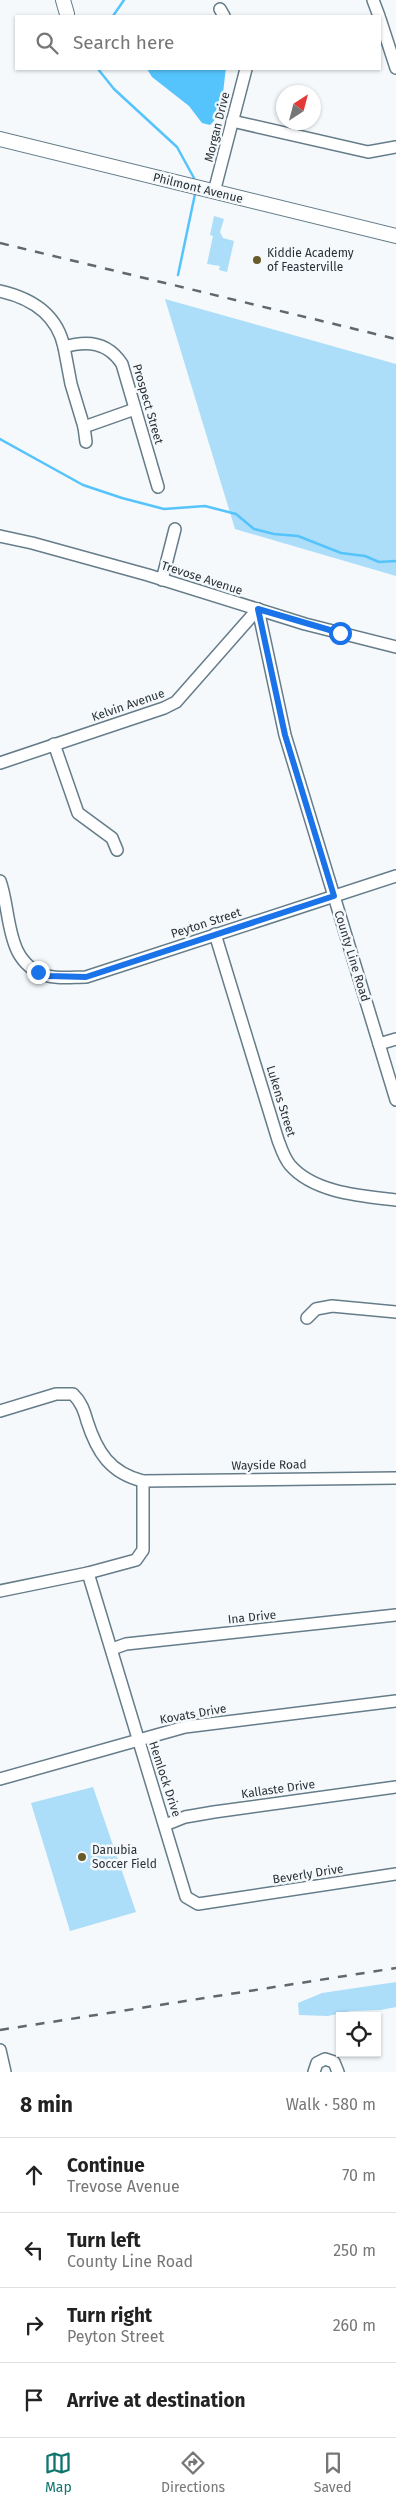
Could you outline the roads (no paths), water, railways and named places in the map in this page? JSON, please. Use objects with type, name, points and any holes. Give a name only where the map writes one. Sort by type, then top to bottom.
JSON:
[{"type":"main road","points":[[63,0],[67,14]]},
{"type":"main road","name":"Philmont Avenue","points":[[0,140],[396,236]]},
{"type":"street","points":[[373,0],[378,15]]},
{"type":"street","points":[[382,32],[396,68]]},
{"type":"street","name":"Morgan Drive","points":[[214,192],[246,70]]},
{"type":"street","points":[[232,121],[368,152],[396,147]]},
{"type":"street","points":[[0,291],[20,295],[38,306],[58,329],[86,442]]},
{"type":"street","name":"Prospect Street","points":[[64,347],[90,343],[103,346],[113,352],[122,364],[158,487]]},
{"type":"street","points":[[84,428],[135,409]]},
{"type":"street","points":[[162,580],[175,529]]},
{"type":"street","name":"Trevose Avenue","points":[[0,536],[32,543],[162,580],[305,624],[396,647]]},
{"type":"street","name":"Kelvin Avenue","points":[[0,763],[164,708],[176,702],[258,609]]},
{"type":"street","name":"County Line Road","points":[[258,609],[285,735],[396,1100]]},
{"type":"street","points":[[54,744],[78,813],[112,838],[117,850]]},
{"type":"street","name":"Peyton Street","points":[[0,881],[11,940],[26,962],[38,972],[49,976],[86,977],[396,876]]},
{"type":"street","name":"Lukens Street","points":[[216,934],[278,1140],[289,1164],[308,1180],[324,1187],[396,1200]]},
{"type":"street","points":[[379,1044],[396,1040]]},
{"type":"street","points":[[307,1318],[316,1309],[332,1306],[396,1312]]},
{"type":"street","points":[[0,1411],[63,1393],[70,1393],[77,1397],[82,1405],[98,1450],[104,1459],[122,1473],[143,1481],[141,1554],[132,1562],[0,1591]]},
{"type":"street","name":"Wayside Road","points":[[143,1481],[396,1478]]},
{"type":"street","name":"Hemlock Drive","points":[[88,1573],[186,1897],[198,1904],[224,1900]]},
{"type":"street","name":"Ina Drive","points":[[112,1649],[126,1644],[396,1614]]},
{"type":"street","name":"Kovats Drive","points":[[0,1779],[184,1727],[396,1701]]},
{"type":"street","name":"Kallaste Drive","points":[[165,1825],[185,1817],[214,1812],[396,1787]]},
{"type":"street","name":"Beverly Drive","points":[[224,1900],[396,1874]]},
{"type":"street","points":[[0,2050],[5,2072]]},
{"type":"street","points":[[314,2072],[316,2063],[325,2058],[334,2062],[338,2072]]},
{"type":"water","points":[[148,70],[226,70],[222,99],[215,120],[210,125],[202,123],[189,106],[152,77]]},
{"type":"waterway","points":[[114,15],[124,0]]},
{"type":"waterway","points":[[99,70],[114,89],[177,147],[194,178]]},
{"type":"waterway","points":[[178,275],[195,194]]},
{"type":"waterway","points":[[0,439],[83,485],[122,498],[164,509],[205,506],[236,514],[254,529],[274,534],[298,536],[341,553],[365,556],[379,562],[396,561]]},
{"type":"railway","points":[[0,243],[396,339]]},
{"type":"railway","points":[[0,2030],[396,1968]]},
{"type":"place","name":"Kiddie Academy of Feasterville","points":[[257,260]]},
{"type":"place","name":"Danubia Soccer Field","points":[[82,1857]]}]
